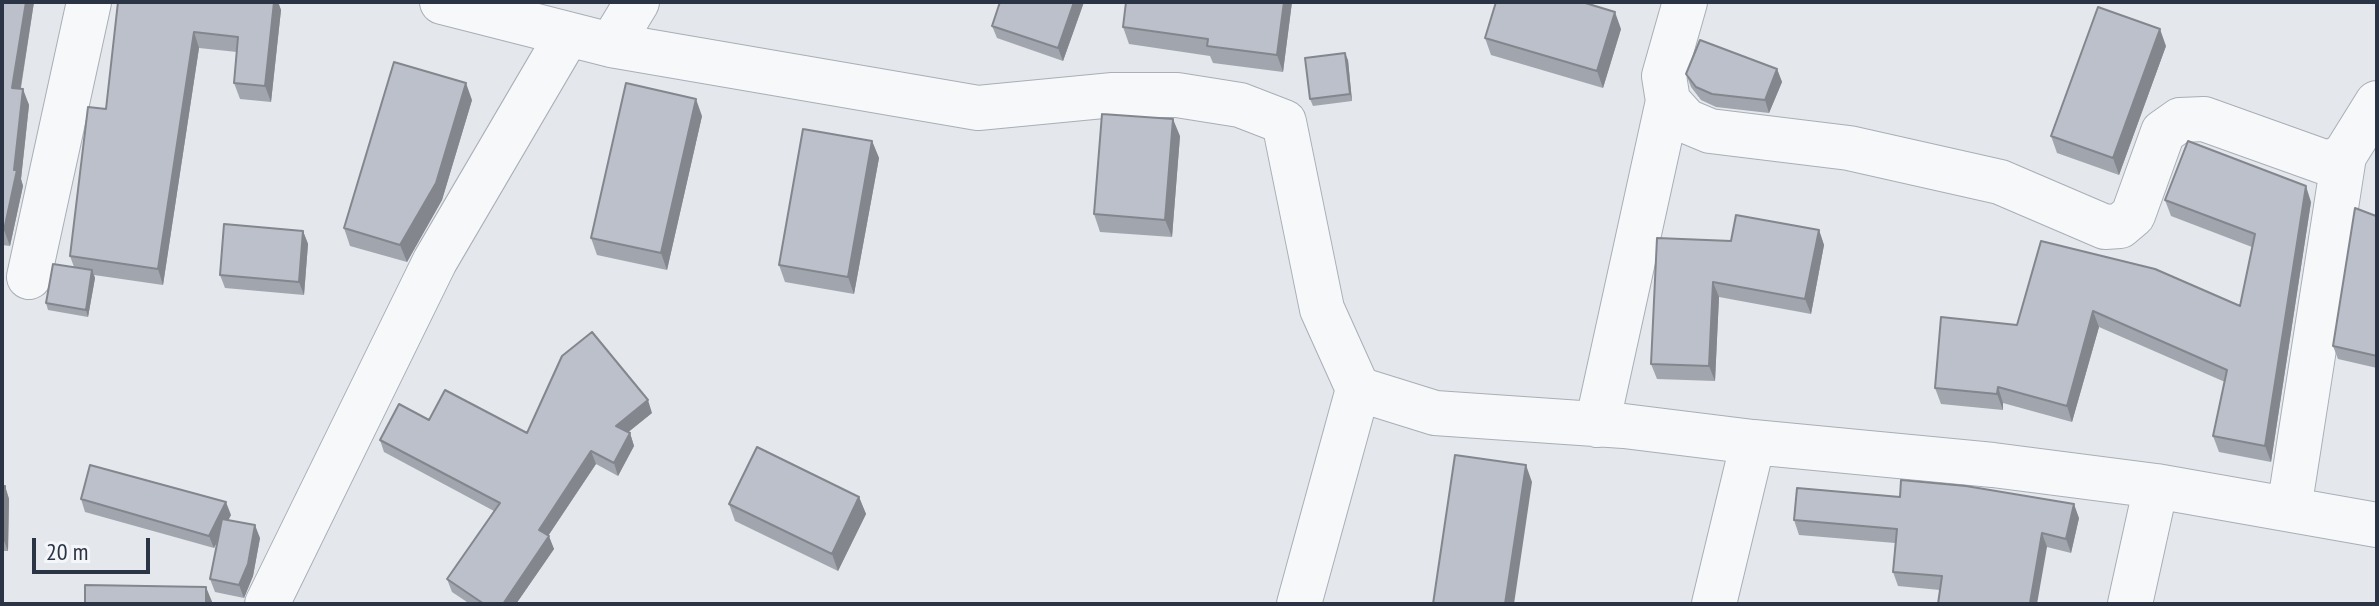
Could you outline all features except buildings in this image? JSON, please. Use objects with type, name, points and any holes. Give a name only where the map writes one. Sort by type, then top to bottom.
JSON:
[{"type":"street","points":[[29,277],[89,2]]},
{"type":"street","points":[[442,2],[611,45],[978,108],[1113,95],[1177,95],[1240,105],[1284,122],[1322,309],[1358,389],[1299,604]]},
{"type":"street","points":[[611,45],[637,2]]},
{"type":"street","points":[[1597,425],[1668,101],[1664,76],[1685,2]]},
{"type":"street","points":[[267,604],[435,261],[568,34]]},
{"type":"street","points":[[1668,101],[1686,121],[1710,131],[1849,148],[2000,182],[2105,227],[2120,226],[2133,215],[2163,132],[2180,120],[2204,119],[2327,163],[2344,156]]},
{"type":"street","points":[[2289,509],[2344,156],[2377,103]]},
{"type":"street","points":[[1358,389],[1435,413],[1597,425],[1993,465],[2156,486],[2377,525]]},
{"type":"street","points":[[1714,604],[1753,442]]},
{"type":"street","points":[[2130,604],[2156,486]]}]
